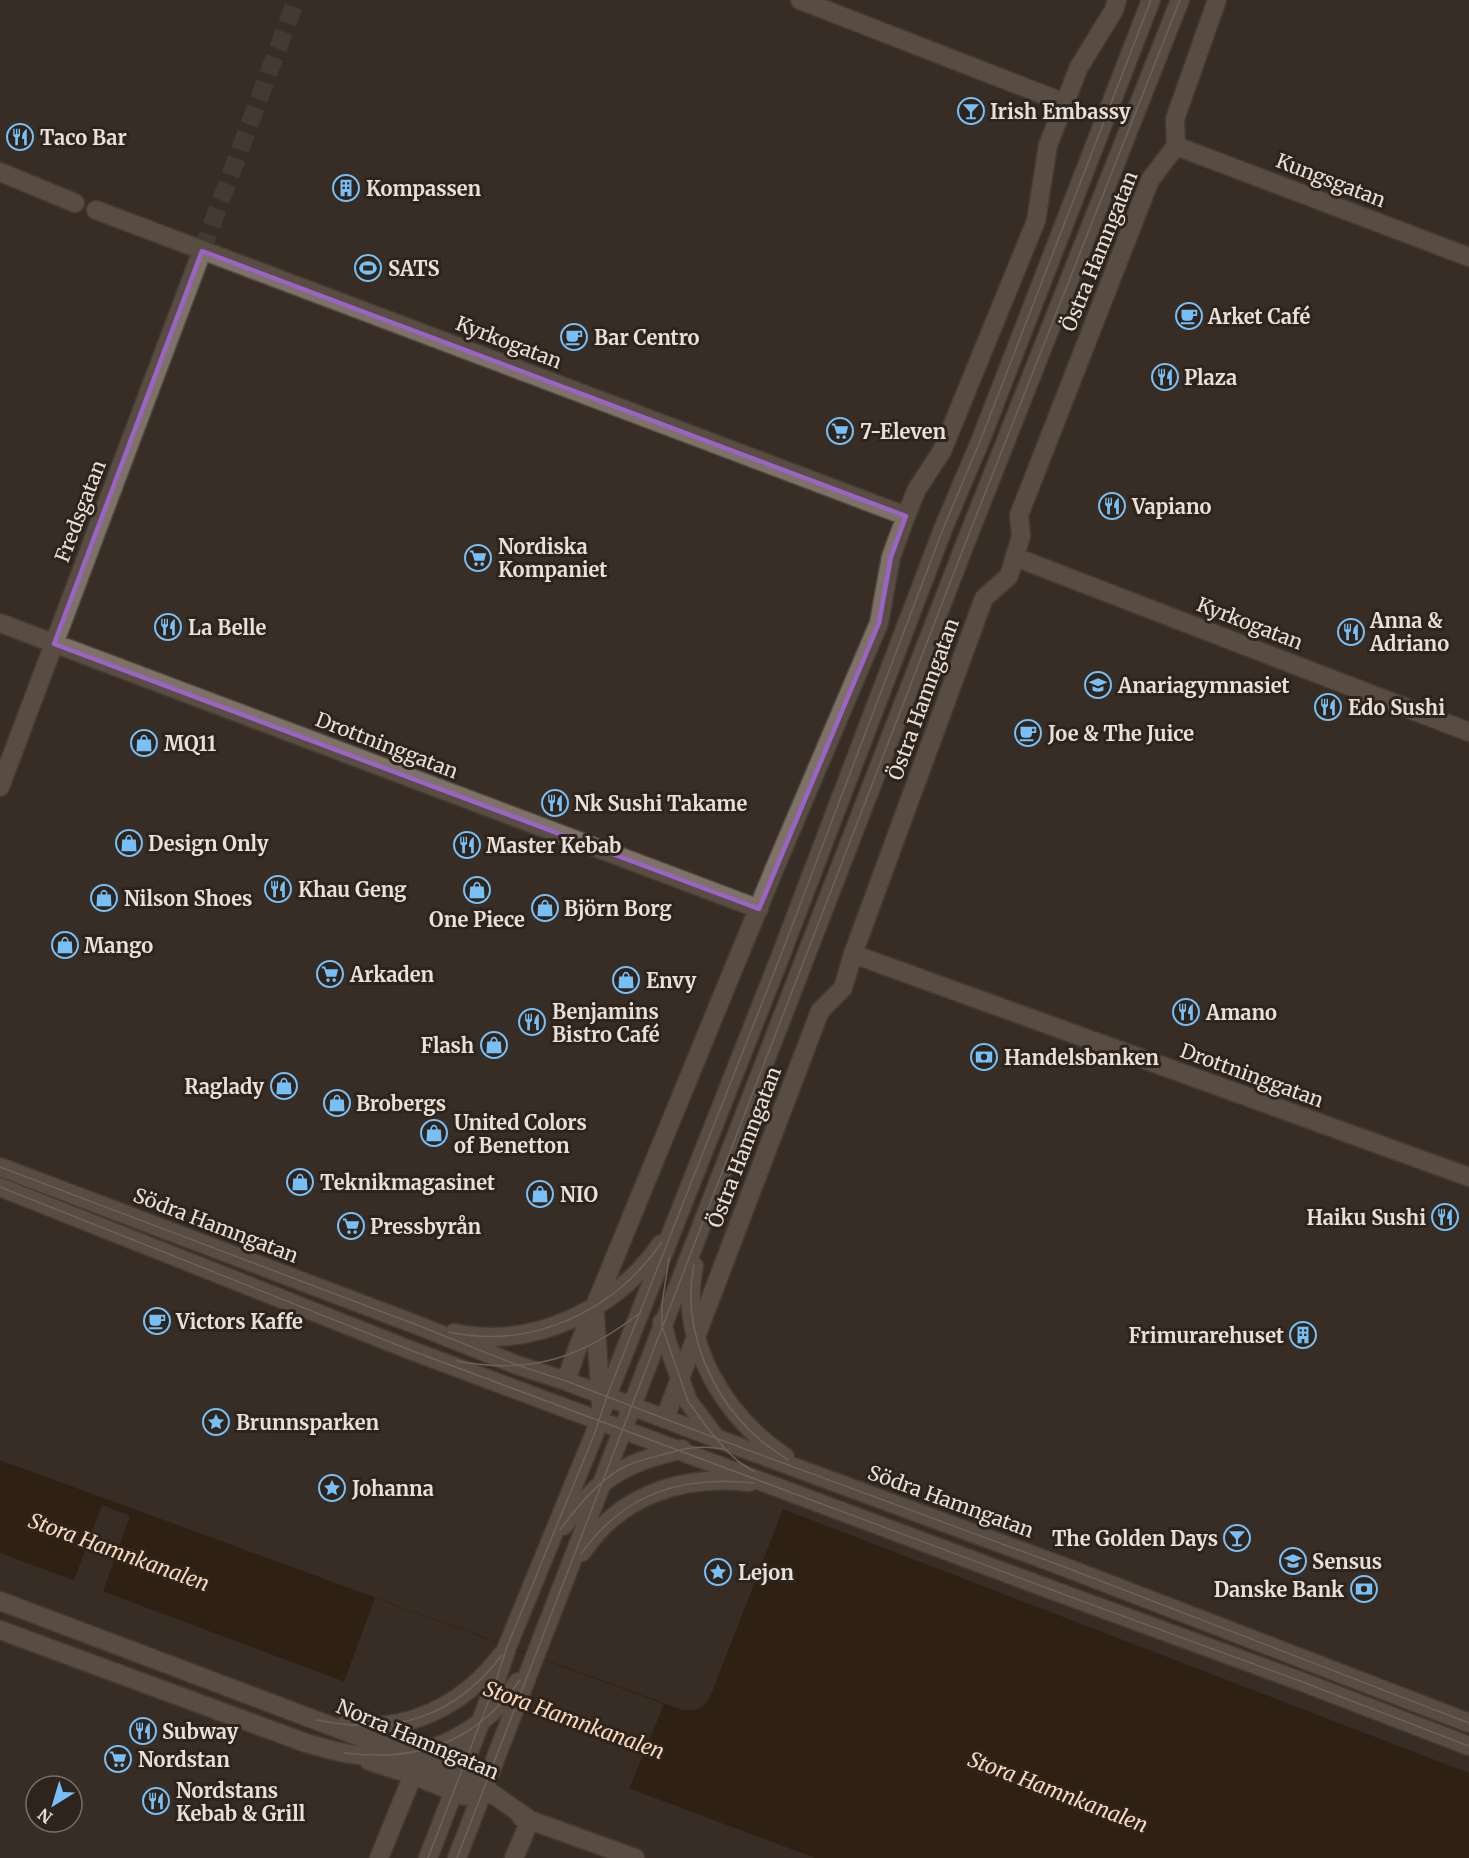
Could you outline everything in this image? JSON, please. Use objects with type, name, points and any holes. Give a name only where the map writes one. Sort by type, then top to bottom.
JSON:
[{"type":"street","points":[[800,0],[1065,103]]},
{"type":"street","points":[[566,1381],[879,623],[891,557],[916,489],[942,451],[1036,221],[1048,145],[1079,67],[1118,0]]},
{"type":"street","name":"Östra Hamngatan","points":[[681,1207],[779,960],[943,529],[981,439],[1151,0]]},
{"type":"street","name":"Östra Hamngatan","points":[[703,1225],[967,538],[1180,0]]},
{"type":"street","points":[[1176,146],[1175,118],[1217,0]]},
{"type":"street","name":"Östra Hamngatan","points":[[665,1418],[820,1011],[843,988],[853,954],[984,598],[1009,576],[1021,536],[1019,515],[1150,180],[1176,146]]},
{"type":"street","name":"Kungsgatan","points":[[1176,146],[1469,257]]},
{"type":"street","points":[[0,172],[75,202]]},
{"type":"street","name":"Kyrkogatan","points":[[96,210],[906,516]]},
{"type":"street","name":"Fredsgatan","points":[[0,787],[201,250]]},
{"type":"street","name":"Kyrkogatan","points":[[1016,556],[1469,732]]},
{"type":"street","name":"Drottninggatan","points":[[0,623],[759,909]]},
{"type":"street","name":"Drottninggatan","points":[[853,954],[1469,1177]]},
{"type":"street","name":"Södra Hamngatan","points":[[0,1167],[417,1324],[517,1365],[665,1418],[721,1444],[812,1474],[1062,1566],[1469,1723]]},
{"type":"street","points":[[0,1187],[410,1350],[1469,1746]]},
{"type":"street","points":[[681,1207],[665,1272],[663,1326],[688,1401],[721,1444],[751,1470],[772,1482],[812,1499]]},
{"type":"street","points":[[430,1854],[507,1647],[600,1420],[604,1396],[681,1207]]},
{"type":"street","name":"Södra Hamngatan","points":[[417,1324],[461,1334],[493,1337],[542,1330],[582,1315],[632,1280],[650,1260],[681,1207]]},
{"type":"street","points":[[457,1858],[703,1225]]},
{"type":"street","points":[[703,1225],[690,1282],[691,1311],[696,1337],[705,1362],[732,1410],[758,1438],[789,1461],[812,1474]]},
{"type":"street","points":[[595,1308],[604,1396]]},
{"type":"street","points":[[546,1552],[575,1510],[604,1481],[622,1468],[678,1449],[721,1444]]},
{"type":"street","points":[[568,1571],[592,1538],[608,1521],[645,1496],[663,1489],[690,1483],[734,1481],[756,1483],[812,1499]]},
{"type":"street","points":[[0,1601],[317,1720]]},
{"type":"street","points":[[0,1630],[266,1729],[344,1753],[370,1756],[408,1755],[440,1745],[475,1729]]},
{"type":"street","name":"Norra Hamngatan","points":[[317,1720],[349,1725],[382,1726],[422,1717],[439,1710],[468,1691],[480,1681],[507,1647]]},
{"type":"street","points":[[379,1858],[412,1775],[435,1767],[496,1711],[534,1657]]},
{"type":"street","name":"Norra Hamngatan","points":[[317,1720],[435,1767],[457,1785]]},
{"type":"street","name":"Norra Hamngatan","points":[[344,1753],[412,1775],[457,1785],[530,1820],[635,1858]]},
{"type":"street","points":[[514,1858],[530,1820]]},
{"type":"highlighted area","points":[[202,251],[906,516],[891,557],[879,623],[759,909],[54,644]]},
{"type":"water","name":"Stora Hamnkanalen","points":[[0,1460],[683,1710],[699,1708],[710,1697],[783,1509],[1469,1773],[1469,1858],[815,1858],[0,1553]]},
{"type":"pier","points":[[102,1505],[130,1516],[102,1594],[73,1583]]},
{"type":"pier","points":[[375,1598],[664,1704],[629,1789],[344,1682]]},
{"type":"tunnel","points":[[202,251],[296,0]]},
{"type":"tram line","points":[[428,1858],[494,1687],[507,1647],[594,1435],[607,1396],[779,960],[943,529],[981,439],[1151,0]]},
{"type":"tram line","points":[[457,1858],[967,539],[1180,0]]},
{"type":"tram line","points":[[0,1167],[517,1365],[566,1381],[1062,1566],[1469,1723]]},
{"type":"tram line","points":[[0,1187],[410,1350],[1469,1746]]},
{"type":"tram line","points":[[449,1332],[480,1336],[511,1335],[541,1330],[569,1320],[596,1306],[620,1288],[643,1266],[662,1242]]},
{"type":"tram line","points":[[669,1258],[662,1304],[662,1326],[688,1401],[725,1449],[755,1472]]},
{"type":"tram line","points":[[694,1265],[691,1289],[696,1337],[714,1382],[742,1422],[762,1442],[788,1460]]},
{"type":"tram line","points":[[457,1361],[509,1366],[555,1359],[598,1341],[641,1312]]},
{"type":"tram line","points":[[560,1530],[596,1488],[627,1466],[648,1458],[689,1448],[728,1450]]},
{"type":"tram line","points":[[581,1554],[616,1516],[657,1493],[703,1482],[754,1483]]},
{"type":"tram line","points":[[317,1720],[372,1725],[397,1723],[420,1717],[464,1694],[502,1655]]},
{"type":"tram line","points":[[344,1753],[397,1754],[444,1744],[465,1733],[484,1719],[503,1702],[520,1680]]},
{"type":"place","name":"Irish Embassy","points":[[971,111]]},
{"type":"place","name":"Taco Bar","points":[[20,137]]},
{"type":"place","name":"Kompassen","points":[[346,188]]},
{"type":"place","name":"SATS","points":[[368,268]]},
{"type":"place","name":"Arket Café","points":[[1189,316]]},
{"type":"place","name":"Bar Centro","points":[[574,337]]},
{"type":"place","name":"Plaza","points":[[1165,377]]},
{"type":"place","name":"7-Eleven","points":[[840,431]]},
{"type":"place","name":"Vapiano","points":[[1112,506]]},
{"type":"place","name":"Nordiska Kompaniet","points":[[478,558]]},
{"type":"place","name":"La Belle","points":[[168,627]]},
{"type":"place","name":"Anna & Adriano","points":[[1351,632]]},
{"type":"place","name":"Anariagymnasiet","points":[[1098,685]]},
{"type":"place","name":"Edo Sushi","points":[[1328,707]]},
{"type":"place","name":"Joe & The Juice","points":[[1028,733]]},
{"type":"place","name":"MQ11","points":[[144,743]]},
{"type":"place","name":"Nk Sushi Takame","points":[[555,803]]},
{"type":"place","name":"Design Only","points":[[129,843]]},
{"type":"place","name":"Master Kebab","points":[[467,845]]},
{"type":"place","name":"Khau Geng","points":[[278,889]]},
{"type":"place","name":"One Piece","points":[[477,890]]},
{"type":"place","name":"Nilson Shoes","points":[[104,898]]},
{"type":"place","name":"Björn Borg","points":[[545,908]]},
{"type":"place","name":"Mango","points":[[65,945]]},
{"type":"place","name":"Arkaden","points":[[330,974]]},
{"type":"place","name":"Envy","points":[[626,980]]},
{"type":"place","name":"Amano","points":[[1186,1012]]},
{"type":"place","name":"Benjamins Bistro Café","points":[[532,1022]]},
{"type":"place","name":"Flash","points":[[494,1045]]},
{"type":"place","name":"Handelsbanken","points":[[984,1057]]},
{"type":"place","name":"Raglady","points":[[284,1086]]},
{"type":"place","name":"Brobergs","points":[[337,1103]]},
{"type":"place","name":"United Colors of Benetton","points":[[434,1133]]},
{"type":"place","name":"Teknikmagasinet","points":[[300,1182]]},
{"type":"place","name":"NIO","points":[[540,1194]]},
{"type":"place","name":"Haiku Sushi","points":[[1445,1217]]},
{"type":"place","name":"Pressbyrån","points":[[351,1226]]},
{"type":"place","name":"Victors Kaffe","points":[[157,1321]]},
{"type":"place","name":"Frimurarehuset","points":[[1303,1335]]},
{"type":"place","name":"Brunnsparken","points":[[216,1422]]},
{"type":"place","name":"Johanna","points":[[332,1488]]},
{"type":"place","name":"The Golden Days","points":[[1237,1538]]},
{"type":"place","name":"Sensus","points":[[1293,1561]]},
{"type":"place","name":"Lejon","points":[[718,1572]]},
{"type":"place","name":"Danske Bank","points":[[1364,1589]]},
{"type":"place","name":"Subway","points":[[143,1731]]},
{"type":"place","name":"Nordstan","points":[[118,1759]]},
{"type":"place","name":"Nordstans Kebab & Grill","points":[[156,1801]]}]
